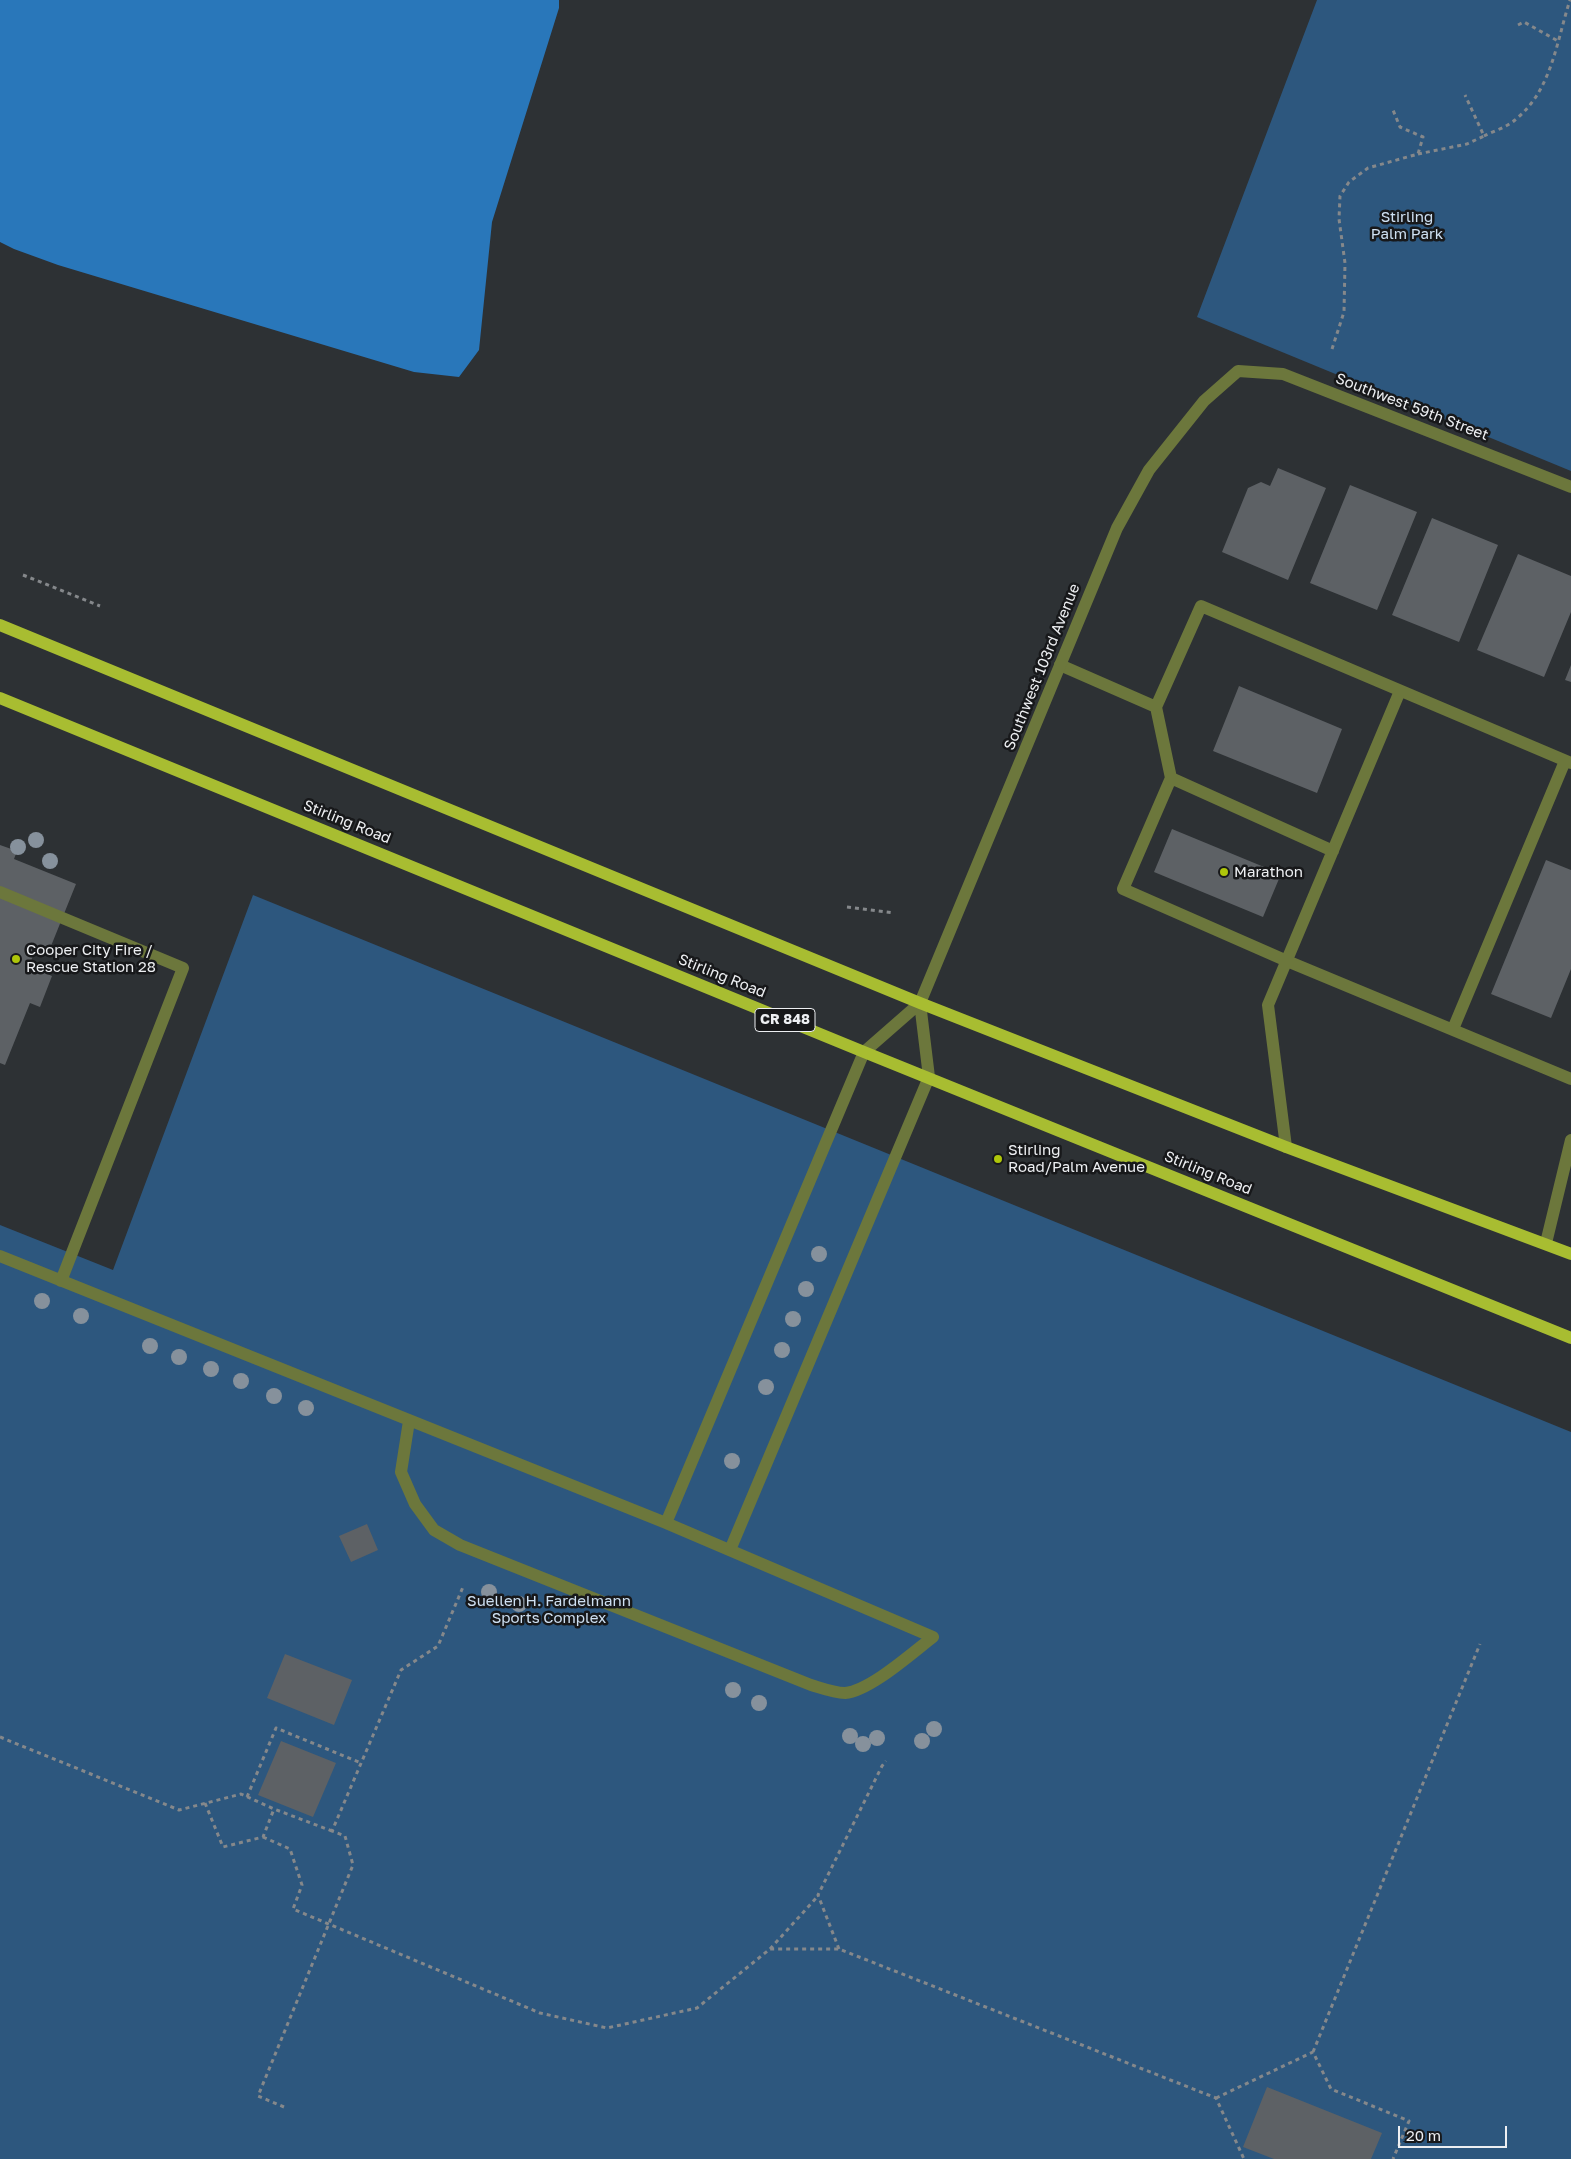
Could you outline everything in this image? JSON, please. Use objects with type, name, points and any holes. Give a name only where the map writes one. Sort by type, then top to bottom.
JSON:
[{"type":"main road","points":[[0,625],[920,1002],[1286,1147],[1571,1254]]},
{"type":"main road","name":"Stirling Road","points":[[0,698],[864,1052],[1571,1338]]},
{"type":"street","name":"Southwest 59th Street","points":[[1238,371],[1283,374],[1571,487]]},
{"type":"street","name":"Southwest 103rd Avenue","points":[[920,1002],[1117,528],[1149,470],[1204,400],[1238,371]]},
{"type":"street","points":[[1453,1029],[1568,762],[1201,606],[1156,706],[1171,778],[1123,889],[1287,961],[1571,1078]]},
{"type":"street","points":[[1060,665],[1156,706]]},
{"type":"street","points":[[1286,1147],[1268,1005],[1400,691]]},
{"type":"street","points":[[1171,778],[1333,851]]},
{"type":"street","points":[[0,892],[184,968],[61,1281]]},
{"type":"street","points":[[666,1523],[864,1052],[920,1002]]},
{"type":"street","points":[[730,1550],[929,1077],[920,1002]]},
{"type":"street","points":[[1546,1244],[1571,1140]]},
{"type":"street","points":[[0,1256],[666,1523],[932,1637],[882,1676],[862,1687],[845,1693],[828,1690],[811,1685],[460,1544],[434,1530],[415,1504],[401,1472],[408,1421]]},
{"type":"path","points":[[1332,349],[1344,312],[1345,263],[1339,219],[1340,196],[1349,182],[1368,168],[1418,154],[1466,144],[1515,121],[1539,94],[1554,63],[1558,41],[1570,0]]},
{"type":"path","points":[[1518,25],[1524,22],[1558,41]]},
{"type":"path","points":[[1465,95],[1484,136]]},
{"type":"path","points":[[1393,110],[1400,127],[1423,136],[1418,154]]},
{"type":"path","points":[[23,575],[100,606]]},
{"type":"path","points":[[847,906],[894,913]]},
{"type":"path","points":[[332,1831],[401,1670],[438,1646],[463,1587]]},
{"type":"path","points":[[1216,2098],[1312,2052],[1480,1644]]},
{"type":"path","points":[[247,1797],[276,1728],[361,1763]]},
{"type":"path","points":[[0,1737],[179,1810],[241,1794],[274,1809],[345,1836],[353,1865],[330,1925],[258,2096],[284,2107]]},
{"type":"path","points":[[205,1804],[224,1847],[263,1837],[290,1849],[302,1885],[293,1909],[540,2013],[607,2028],[698,2008],[770,1949],[818,1896],[886,1761]]},
{"type":"path","points":[[263,1837],[274,1809]]},
{"type":"path","points":[[818,1896],[838,1949]]},
{"type":"path","points":[[770,1949],[838,1949],[1216,2098],[1244,2159]]},
{"type":"path","points":[[1312,2052],[1331,2089],[1409,2121],[1394,2159]]},
{"type":"green space","name":"Stirling Palm Park","points":[[1317,0],[1571,0],[1571,471],[1197,317]]},
{"type":"green space","name":"Suellen H. Fardelmann Sports Complex","points":[[253,895],[1571,1432],[1571,2159],[0,2159],[0,1225],[113,1270]]},
{"type":"shaded area","points":[[0,0],[559,0],[559,8],[492,222],[479,350],[459,377],[414,372],[58,265],[0,242]]},
{"type":"building","points":[[1278,468],[1326,488],[1288,580],[1222,552],[1248,488],[1261,482],[1270,486]]},
{"type":"building","points":[[1350,485],[1417,512],[1377,610],[1310,583]]},
{"type":"building","points":[[1432,518],[1498,545],[1459,642],[1392,615]]},
{"type":"building","points":[[1518,554],[1571,576],[1571,612],[1544,677],[1477,650]]},
{"type":"building","points":[[1571,665],[1571,682],[1565,680]]},
{"type":"building","points":[[1239,686],[1342,729],[1317,793],[1213,751]]},
{"type":"building","points":[[1172,829],[1281,874],[1263,917],[1154,872]]},
{"type":"building","name":"Cooper City Fire / Rescue Station 28","points":[[0,845],[17,851],[14,859],[76,884],[49,951],[37,946],[29,966],[52,976],[40,1007],[30,1003],[5,1065],[0,1063]]},
{"type":"building","points":[[1546,860],[1571,870],[1571,969],[1551,1018],[1491,994]]},
{"type":"building","points":[[367,1524],[378,1550],[351,1562],[339,1536]]},
{"type":"building","points":[[285,1654],[352,1680],[334,1725],[267,1698]]},
{"type":"building","points":[[281,1741],[336,1763],[313,1817],[258,1795]]},
{"type":"building","points":[[1267,2087],[1382,2133],[1371,2159],[1274,2159],[1243,2147]]},
{"type":"place","name":"Marathon","points":[[1224,872]]},
{"type":"place","name":"Cooper City Fire / Rescue Station 28","points":[[16,959]]},
{"type":"place","name":"Stirling Road/Palm Avenue","points":[[998,1159]]}]
